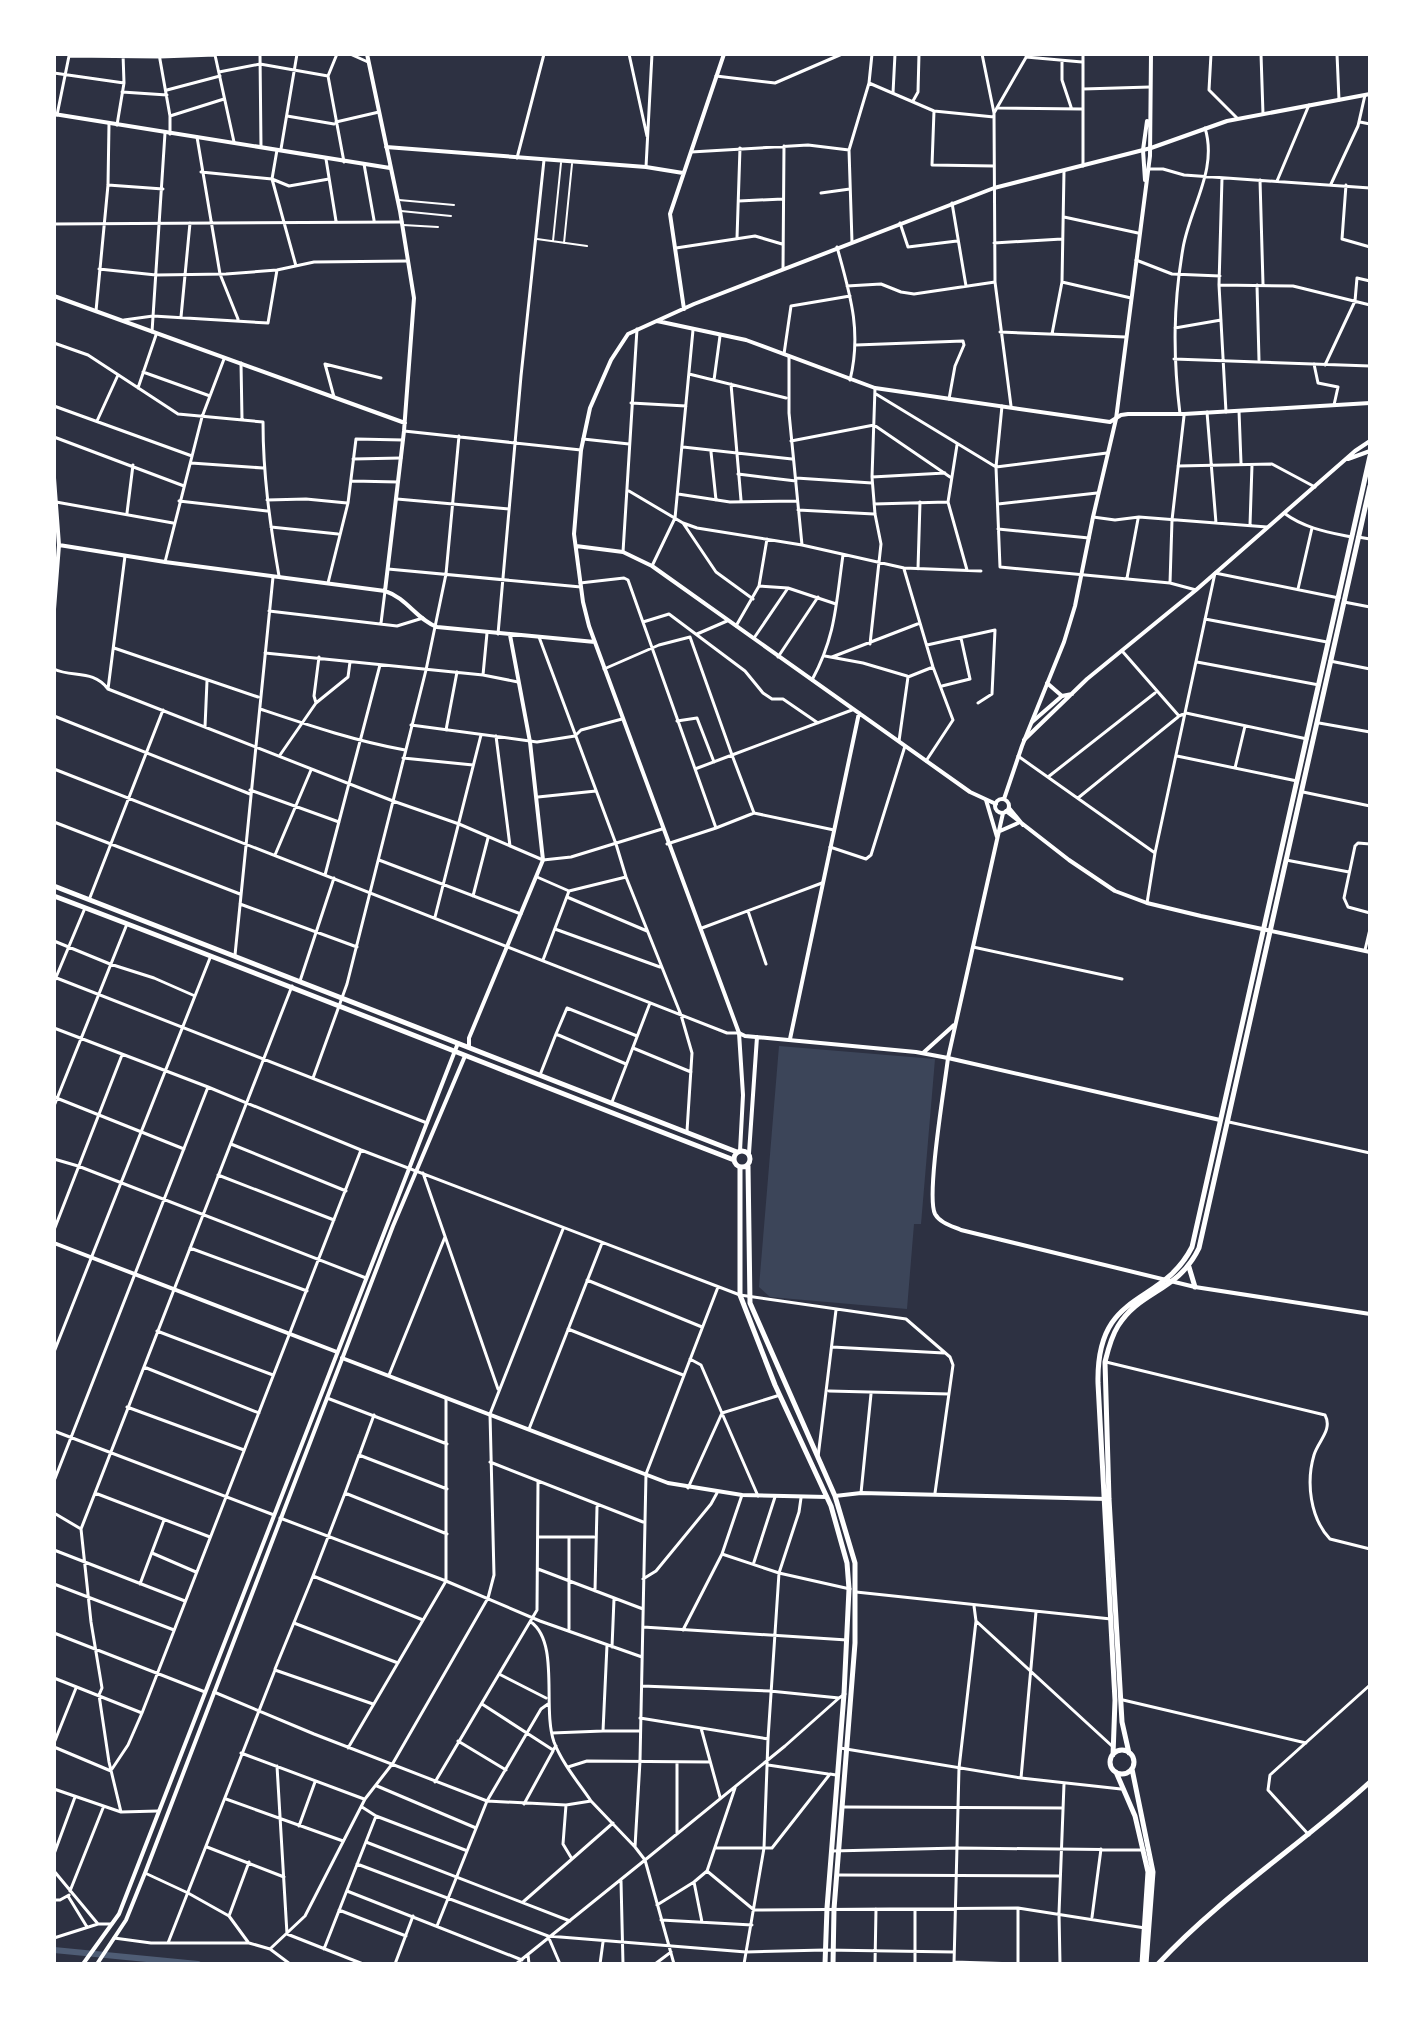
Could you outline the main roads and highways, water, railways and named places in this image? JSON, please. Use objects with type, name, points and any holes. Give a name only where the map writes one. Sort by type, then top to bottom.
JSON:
[{"type":"main road","points":[[1267,930],[1317,722],[1370,455]]},
{"type":"main road","points":[[1354,537],[1370,486]]},
{"type":"main road","points":[[1144,1964],[1153,1872],[1132,1769],[1133,1758],[1122,1722],[1098,1371],[1102,1345],[1119,1313],[1182,1264],[1192,1247],[1224,1121],[1297,781],[1341,600]]},
{"type":"main road","points":[[54,886],[739,1152],[749,1153],[749,1296],[835,1496],[855,1563],[857,1593],[845,1696]]},
{"type":"main road","points":[[54,896],[734,1160],[740,1167],[740,1295],[775,1385],[827,1497],[844,1548],[849,1589],[843,1807],[838,1875],[830,1909],[833,1964]]},
{"type":"main road","points":[[1107,1500],[1105,1362],[1114,1333],[1124,1318],[1189,1267],[1202,1237],[1224,1121]]},
{"type":"main road","points":[[692,1144],[696,1135]]},
{"type":"main road","points":[[734,1160],[739,1152]]},
{"type":"main road","points":[[740,1167],[748,1166]]},
{"type":"main road","points":[[1189,1267],[1195,1287]]},
{"type":"main road","points":[[775,1385],[784,1380]]},
{"type":"main road","points":[[1114,1620],[1115,1700],[1111,1766],[1125,1789],[1144,1850],[1148,1889],[1144,1964]]},
{"type":"main road","points":[[825,1964],[838,1775],[844,1749]]},
{"type":"main road","points":[[1113,1751],[1129,1753]]},
{"type":"main road","points":[[1116,1772],[1126,1773],[1132,1769]]},
{"type":"main road","points":[[1158,1964],[1182,1937],[1370,1782]]},
{"type":"waterway","points":[[54,1950],[198,1964]]}]
